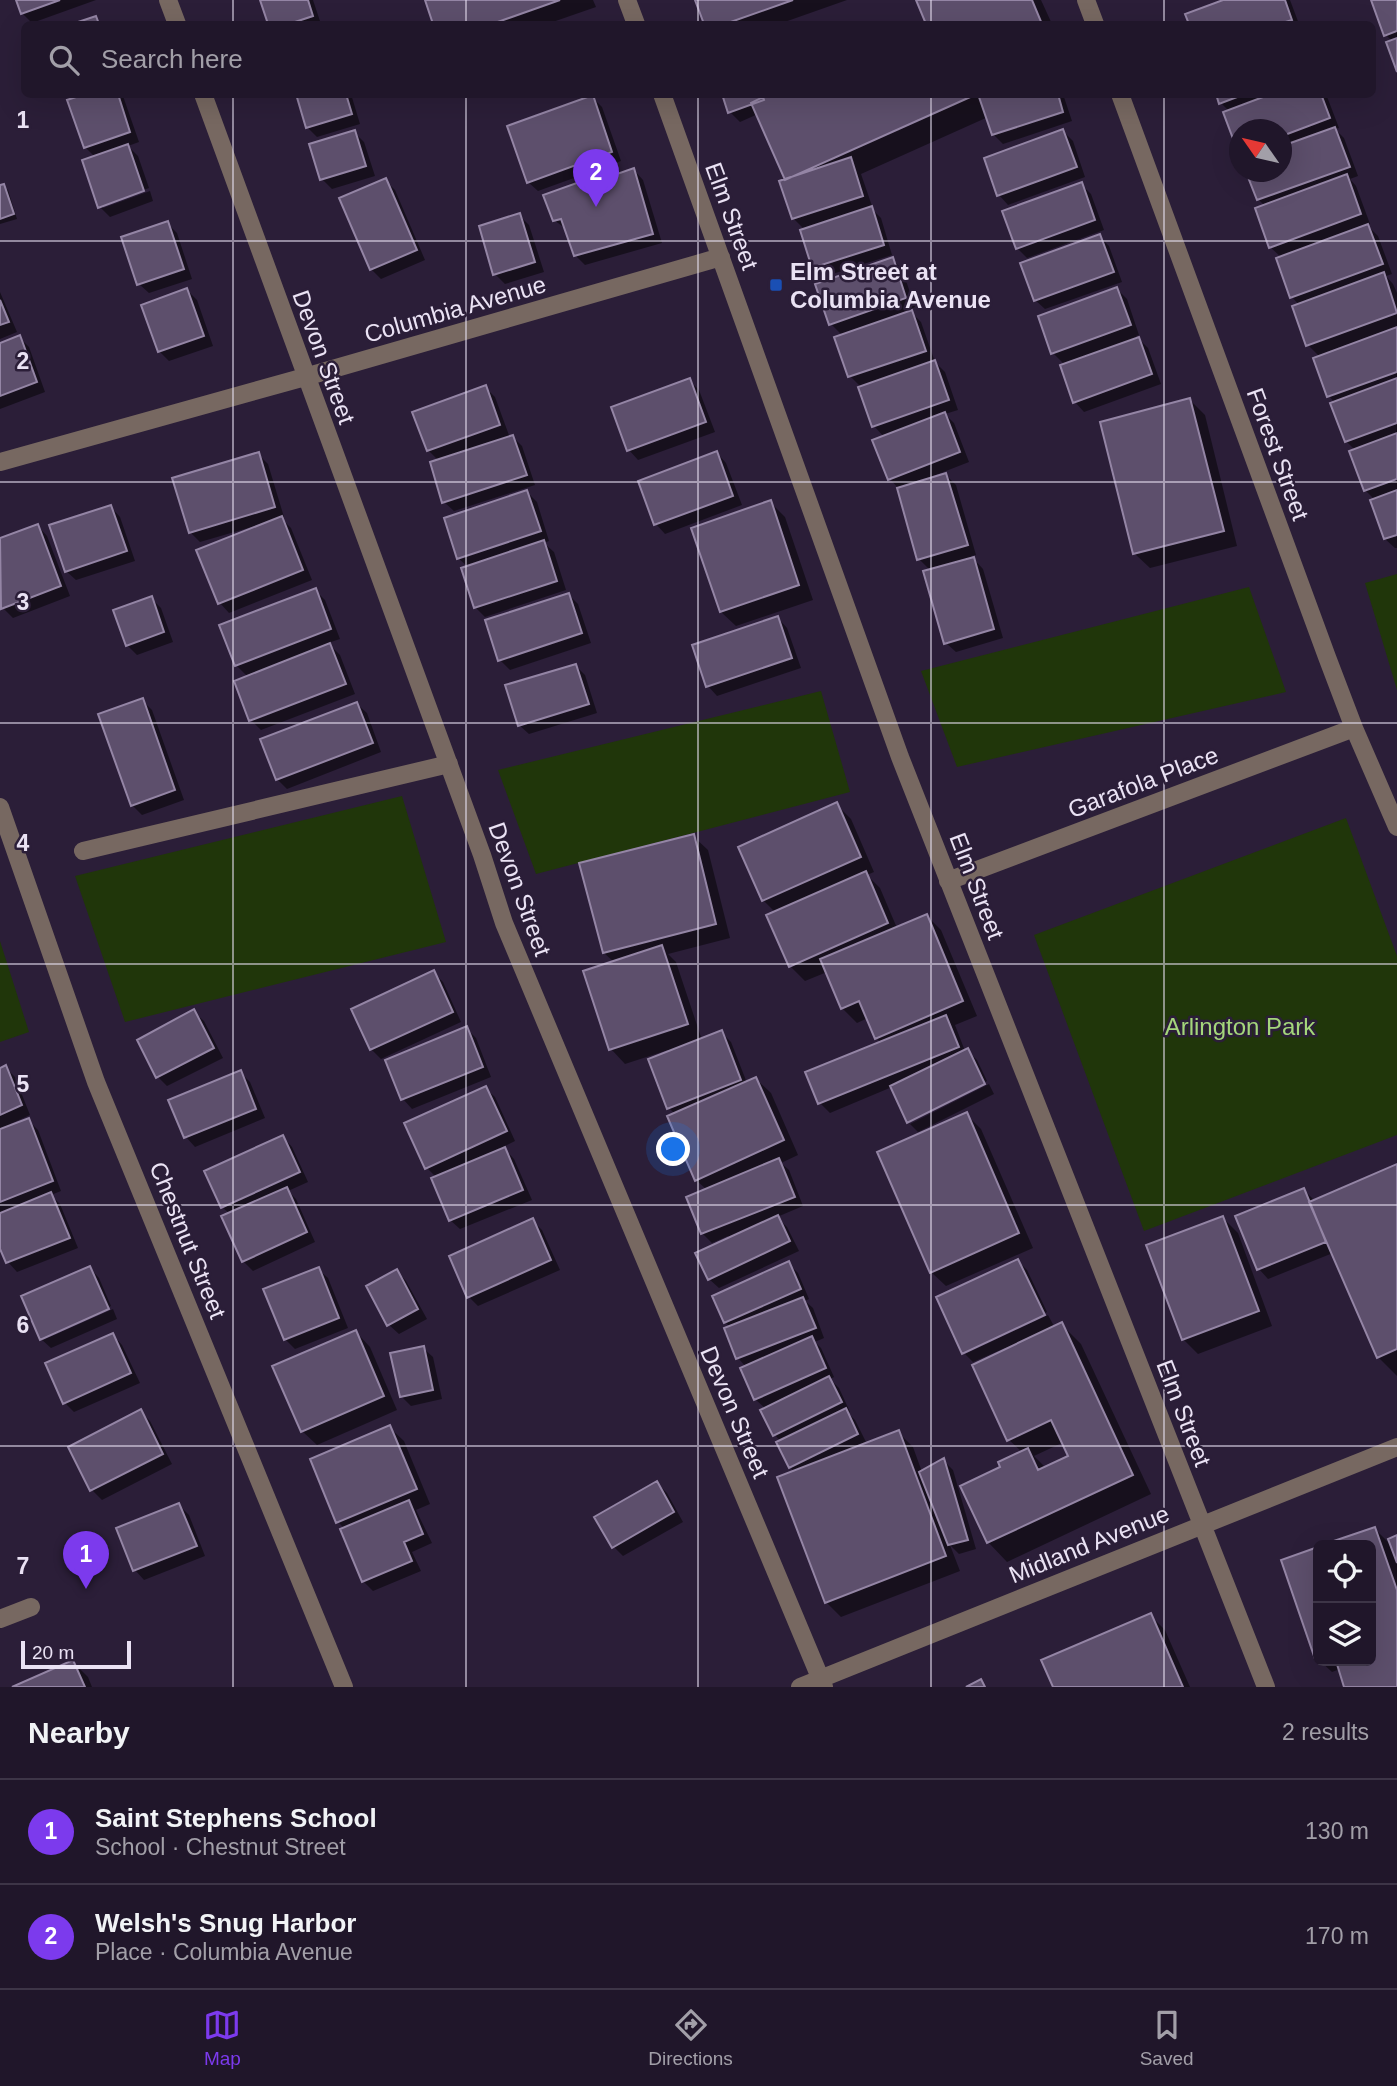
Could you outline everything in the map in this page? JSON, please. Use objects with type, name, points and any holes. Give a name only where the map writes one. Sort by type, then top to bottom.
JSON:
[{"type":"street","points":[[168,0],[176,21]]},
{"type":"street","points":[[627,0],[635,21]]},
{"type":"street","points":[[1092,2],[1094,21]]},
{"type":"street","name":"Devon Street","points":[[204,98],[449,764],[504,923],[822,1683]]},
{"type":"street","name":"Elm Street","points":[[663,98],[900,757],[1266,1687]]},
{"type":"street","name":"Forest Street","points":[[1121,98],[1354,728],[1397,827]]},
{"type":"street","name":"Columbia Avenue","points":[[0,462],[721,257]]},
{"type":"street","name":"Garafola Place","points":[[948,881],[1354,728]]},
{"type":"street","points":[[83,851],[449,764]]},
{"type":"street","name":"Chestnut Street","points":[[0,807],[96,1082],[344,1687]]},
{"type":"street","name":"Midland Avenue","points":[[800,1687],[822,1683],[1397,1447]]},
{"type":"street","points":[[0,1619],[31,1607]]},
{"type":"green space","points":[[1397,574],[1397,690],[1365,583]]},
{"type":"green space","points":[[1249,587],[1286,692],[957,767],[921,671]]},
{"type":"green space","points":[[821,691],[850,792],[536,874],[498,770]]},
{"type":"green space","points":[[402,796],[446,942],[125,1022],[75,876]]},
{"type":"green space","name":"Arlington Park","points":[[1346,818],[1397,956],[1397,1135],[1144,1231],[1034,935]]},
{"type":"green space","points":[[0,941],[29,1032],[0,1042]]},
{"type":"building","points":[[16,0],[60,0],[21,14]]},
{"type":"building","points":[[260,0],[308,0],[313,16],[298,21],[267,21]]},
{"type":"building","points":[[425,0],[560,0],[500,21],[432,21]]},
{"type":"building","points":[[695,0],[793,0],[734,21],[703,21]]},
{"type":"building","points":[[916,0],[1032,0],[1041,21],[925,21]]},
{"type":"building","points":[[1223,0],[1285,0],[1292,20],[1188,21],[1185,14]]},
{"type":"building","points":[[1371,0],[1397,0],[1397,31],[1384,36]]},
{"type":"building","points":[[96,16],[98,21],[81,21]]},
{"type":"building","points":[[1397,38],[1397,72],[1386,42]]},
{"type":"building","points":[[119,98],[130,132],[84,148],[67,100]]},
{"type":"building","points":[[297,98],[347,98],[352,114],[306,128]]},
{"type":"building","points":[[585,98],[594,98],[612,152],[527,183],[507,126]]},
{"type":"building","points":[[723,98],[763,98],[764,100],[728,113]]},
{"type":"building","points":[[761,98],[968,98],[785,180],[751,103]]},
{"type":"building","points":[[979,98],[1059,98],[1063,112],[992,135]]},
{"type":"building","points":[[1217,98],[1235,98],[1219,104]]},
{"type":"building","points":[[1260,98],[1322,98],[1330,118],[1292,132],[1292,119],[1229,119],[1229,128],[1223,112]]},
{"type":"building","points":[[1335,127],[1350,167],[1257,200],[1250,182],[1292,182],[1292,142]]},
{"type":"building","points":[[1063,129],[1077,167],[997,196],[984,158]]},
{"type":"building","points":[[355,130],[366,166],[320,180],[309,144]]},
{"type":"building","points":[[128,144],[144,191],[98,208],[82,160]]},
{"type":"building","points":[[851,157],[863,196],[792,219],[779,181]]},
{"type":"building","points":[[634,168],[653,234],[574,256],[561,219],[553,221],[543,195],[599,175],[600,180]]},
{"type":"building","points":[[1347,174],[1361,214],[1269,248],[1255,208]]},
{"type":"building","points":[[386,178],[417,250],[370,270],[339,198]]},
{"type":"building","points":[[1082,182],[1095,220],[1016,249],[1002,211]]},
{"type":"building","points":[[4,184],[14,214],[0,219],[0,185]]},
{"type":"building","points":[[872,206],[884,245],[812,268],[800,230]]},
{"type":"building","points":[[520,213],[535,262],[493,275],[479,226]]},
{"type":"building","points":[[168,221],[184,269],[137,285],[121,237]]},
{"type":"building","points":[[1368,224],[1383,264],[1290,298],[1276,258]]},
{"type":"building","points":[[1100,234],[1114,272],[1034,301],[1020,263]]},
{"type":"building","points":[[893,257],[906,298],[829,325],[815,284]]},
{"type":"building","points":[[1384,272],[1397,313],[1306,346],[1292,306]]},
{"type":"building","points":[[1117,287],[1131,325],[1051,354],[1038,316]]},
{"type":"building","points":[[187,288],[204,336],[158,352],[141,305]]},
{"type":"building","points":[[0,300],[9,322],[0,325]]},
{"type":"building","points":[[912,310],[926,351],[848,377],[834,337]]},
{"type":"building","points":[[1397,327],[1397,372],[1327,397],[1313,358]]},
{"type":"building","points":[[20,335],[37,382],[0,396],[0,343]]},
{"type":"building","points":[[1139,337],[1152,374],[1073,403],[1060,365]]},
{"type":"building","points":[[935,360],[949,400],[872,427],[858,387]]},
{"type":"building","points":[[690,378],[706,422],[627,451],[611,407]]},
{"type":"building","points":[[1397,378],[1397,423],[1345,442],[1330,403]]},
{"type":"building","points":[[486,385],[500,425],[427,451],[412,412]]},
{"type":"building","points":[[1190,398],[1224,531],[1133,554],[1100,422]]},
{"type":"building","points":[[945,412],[960,452],[888,480],[872,440]]},
{"type":"building","points":[[1397,433],[1397,479],[1364,491],[1349,451]]},
{"type":"building","points":[[513,435],[527,475],[442,503],[430,462]]},
{"type":"building","points":[[717,451],[733,496],[654,525],[638,481]]},
{"type":"building","points":[[259,452],[275,507],[189,533],[172,478]]},
{"type":"building","points":[[946,473],[968,545],[917,560],[897,488]]},
{"type":"building","points":[[527,490],[541,531],[457,559],[444,518]]},
{"type":"building","points":[[1397,490],[1397,535],[1384,539],[1370,500]]},
{"type":"building","points":[[771,500],[799,585],[720,612],[691,528]]},
{"type":"building","points":[[111,505],[127,551],[65,572],[49,525]]},
{"type":"building","points":[[282,516],[303,570],[218,604],[196,550]]},
{"type":"building","points":[[38,524],[61,586],[1,609],[0,538]]},
{"type":"building","points":[[544,540],[557,581],[474,608],[461,568]]},
{"type":"building","points":[[974,557],[994,629],[944,644],[923,571]]},
{"type":"building","points":[[316,588],[331,629],[235,666],[219,625]]},
{"type":"building","points":[[569,593],[582,633],[498,661],[485,620]]},
{"type":"building","points":[[152,596],[164,632],[126,646],[113,610]]},
{"type":"building","points":[[778,616],[792,658],[706,687],[692,645]]},
{"type":"building","points":[[330,643],[346,684],[249,721],[234,681]]},
{"type":"building","points":[[576,664],[589,704],[518,726],[505,685]]},
{"type":"building","points":[[143,698],[175,790],[131,806],[98,714]]},
{"type":"building","points":[[357,702],[373,743],[276,780],[260,739]]},
{"type":"building","points":[[837,802],[861,857],[762,901],[738,847]]},
{"type":"building","points":[[694,834],[716,924],[603,953],[579,863]]},
{"type":"building","points":[[866,871],[888,923],[789,967],[766,915]]},
{"type":"building","points":[[927,914],[963,1001],[875,1039],[859,1001],[841,1009],[820,959]]},
{"type":"building","points":[[662,945],[688,1024],[609,1050],[583,971]]},
{"type":"building","points":[[434,970],[453,1012],[370,1050],[351,1009]]},
{"type":"building","points":[[194,1009],[214,1048],[156,1078],[137,1040]]},
{"type":"building","points":[[946,1015],[959,1047],[818,1104],[805,1072]]},
{"type":"building","points":[[467,1026],[483,1067],[401,1100],[385,1060]]},
{"type":"building","points":[[722,1030],[741,1080],[667,1109],[648,1059]]},
{"type":"building","points":[[968,1048],[985,1084],[907,1123],[890,1086]]},
{"type":"building","points":[[6,1065],[22,1105],[0,1115],[0,1068]]},
{"type":"building","points":[[241,1070],[256,1109],[184,1138],[168,1100]]},
{"type":"building","points":[[756,1077],[784,1140],[695,1181],[667,1116]]},
{"type":"building","points":[[486,1086],[507,1131],[425,1169],[404,1123]]},
{"type":"building","points":[[967,1112],[1019,1233],[930,1273],[877,1152]]},
{"type":"building","points":[[29,1118],[53,1181],[0,1202],[0,1129]]},
{"type":"building","points":[[283,1135],[300,1172],[221,1208],[204,1171]]},
{"type":"building","points":[[505,1147],[523,1190],[449,1221],[431,1178]]},
{"type":"building","points":[[779,1158],[795,1197],[701,1234],[686,1197]]},
{"type":"building","points":[[1397,1164],[1397,1349],[1377,1358],[1309,1202]]},
{"type":"building","points":[[287,1187],[307,1232],[242,1262],[221,1216]]},
{"type":"building","points":[[1304,1188],[1326,1242],[1257,1270],[1235,1216]]},
{"type":"building","points":[[51,1192],[70,1238],[6,1263],[0,1249],[0,1213]]},
{"type":"building","points":[[778,1215],[790,1241],[708,1280],[695,1253]]},
{"type":"building","points":[[1223,1216],[1259,1311],[1182,1340],[1146,1245]]},
{"type":"building","points":[[533,1218],[551,1260],[467,1298],[449,1256]]},
{"type":"building","points":[[1018,1259],[1045,1315],[962,1354],[936,1297]]},
{"type":"building","points":[[789,1261],[801,1289],[724,1323],[712,1296]]},
{"type":"building","points":[[90,1266],[109,1309],[40,1340],[21,1296]]},
{"type":"building","points":[[319,1267],[339,1318],[284,1340],[263,1289]]},
{"type":"building","points":[[397,1269],[418,1309],[387,1326],[366,1286]]},
{"type":"building","points":[[803,1297],[816,1328],[736,1359],[724,1328]]},
{"type":"building","points":[[1062,1322],[1133,1475],[987,1543],[960,1486],[1000,1467],[998,1462],[1028,1448],[1038,1470],[1068,1456],[1051,1420],[1007,1441],[972,1365]]},
{"type":"building","points":[[356,1330],[384,1396],[301,1432],[272,1366]]},
{"type":"building","points":[[113,1333],[131,1373],[63,1404],[45,1363]]},
{"type":"building","points":[[812,1336],[826,1368],[754,1400],[740,1368]]},
{"type":"building","points":[[424,1346],[433,1390],[400,1397],[390,1353]]},
{"type":"building","points":[[829,1376],[842,1402],[773,1436],[760,1410]]},
{"type":"building","points":[[846,1408],[858,1434],[789,1468],[776,1442]]},
{"type":"building","points":[[141,1409],[163,1454],[90,1491],[68,1447]]},
{"type":"building","points":[[390,1425],[417,1489],[336,1523],[310,1459]]},
{"type":"building","points":[[899,1430],[946,1556],[825,1603],[777,1477]]},
{"type":"building","points":[[944,1458],[968,1540],[948,1545],[919,1472]]},
{"type":"building","points":[[657,1481],[674,1512],[612,1548],[594,1517]]},
{"type":"building","points":[[409,1500],[423,1534],[404,1542],[412,1561],[362,1582],[340,1529]]},
{"type":"building","points":[[179,1503],[197,1546],[133,1571],[116,1528]]},
{"type":"building","points":[[1375,1527],[1397,1590],[1397,1687],[1344,1687],[1338,1666],[1376,1666],[1376,1540],[1337,1540]]},
{"type":"building","points":[[1397,1535],[1397,1563],[1388,1539]]},
{"type":"building","points":[[1313,1549],[1313,1653],[1281,1560]]},
{"type":"building","points":[[1151,1613],[1183,1687],[1053,1687],[1041,1660]]},
{"type":"building","points":[[73,1660],[85,1687],[12,1687]]},
{"type":"building","points":[[981,1679],[985,1687],[966,1687]]},
{"type":"place","name":"Welsh's Snug Harbor","points":[[596,207]]},
{"type":"place","name":"Elm Street at Columbia Avenue","points":[[776,285]]},
{"type":"place","name":"Saint Stephens School","points":[[86,1589]]}]
